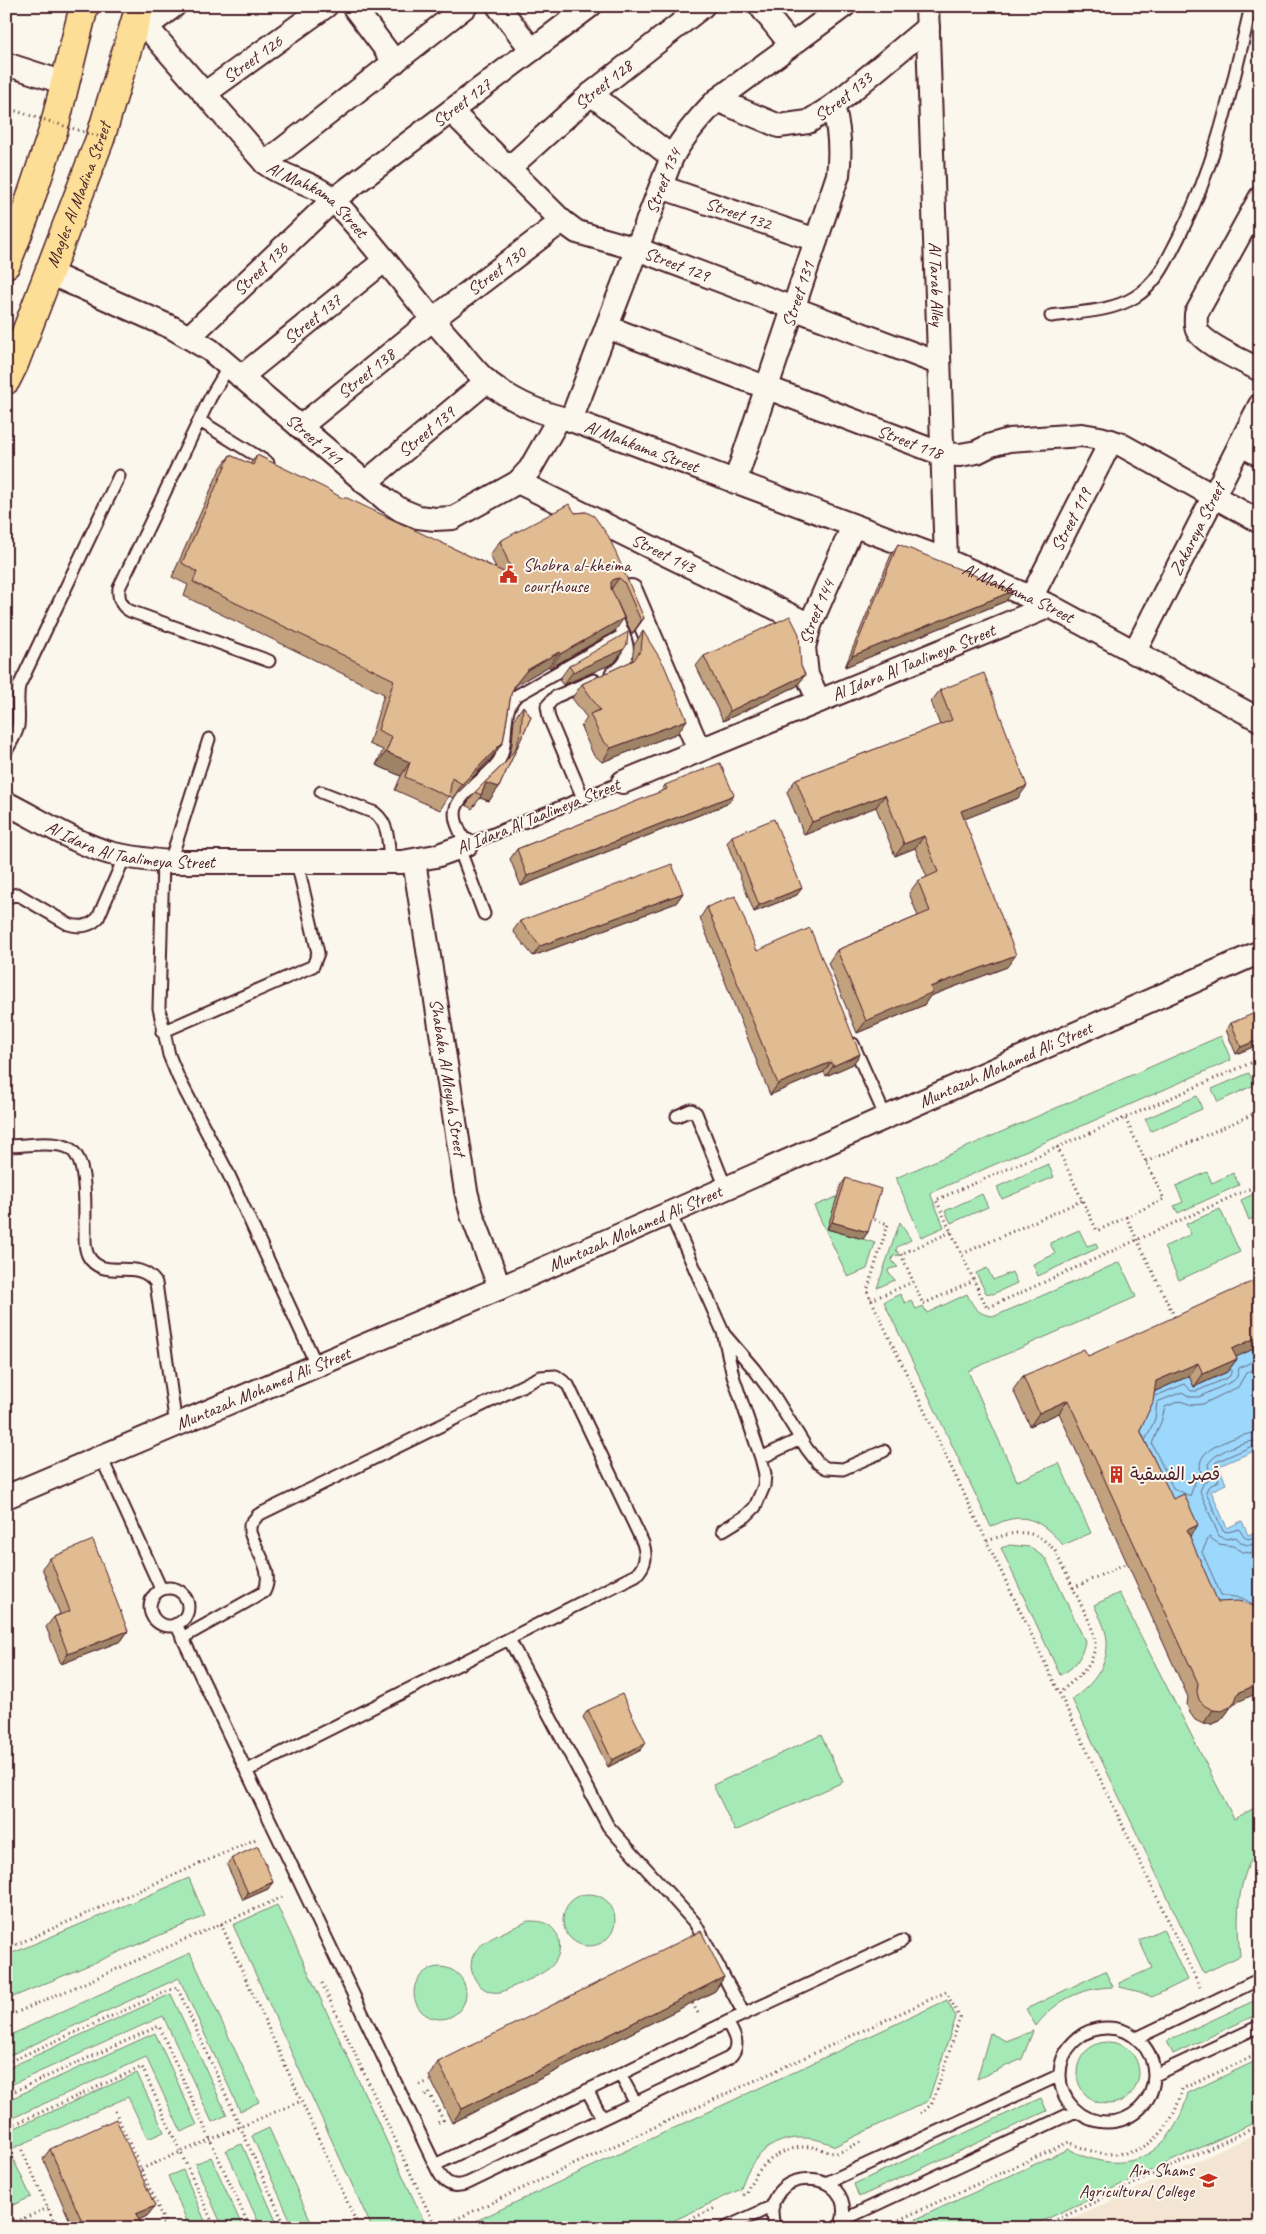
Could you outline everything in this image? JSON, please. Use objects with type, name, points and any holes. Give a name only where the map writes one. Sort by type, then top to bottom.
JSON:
[{"type":"highway","points":[[6,264],[24,218],[54,128],[84,6]]},
{"type":"highway","name":"Magles Al Madina Street","points":[[6,380],[100,139],[141,17]]},
{"type":"street","points":[[141,17],[174,6]]},
{"type":"street","name":"Street 126","points":[[204,94],[326,6]]},
{"type":"street","points":[[353,6],[395,62]]},
{"type":"street","points":[[265,163],[466,6]]},
{"type":"street","points":[[498,6],[532,50]]},
{"type":"street","name":"Street 127","points":[[333,200],[590,6]]},
{"type":"street","name":"Street 128","points":[[509,168],[591,94],[703,6]]},
{"type":"street","points":[[760,6],[791,45]]},
{"type":"street","name":"Street 134","points":[[565,419],[607,327],[672,157],[688,131],[717,100],[844,6]]},
{"type":"street","name":"Street 133","points":[[717,100],[779,126],[808,122],[833,106],[928,16]]},
{"type":"street","name":"Al Tarab Alley","points":[[928,16],[938,364],[946,560]]},
{"type":"street","name":"Al Mahkama Street","points":[[141,17],[204,94],[265,163],[274,170],[309,183],[333,200],[432,320],[487,381],[520,403],[946,560],[1041,602],[1260,720]]},
{"type":"street","points":[[6,64],[65,83]]},
{"type":"street","points":[[591,94],[672,157]]},
{"type":"street","name":"Street 131","points":[[735,482],[838,175],[840,160],[838,125],[833,106]]},
{"type":"street","name":"Street 129","points":[[451,111],[562,220],[577,232],[637,249],[938,364]]},
{"type":"street","name":"Street 132","points":[[661,187],[816,240]]},
{"type":"street","points":[[1260,198],[1196,314],[1195,321],[1197,330],[1204,338],[1260,370]]},
{"type":"street","name":"Street 136","points":[[189,337],[333,200]]},
{"type":"street","name":"Street 130","points":[[432,320],[562,220]]},
{"type":"street","name":"Street 137","points":[[235,372],[384,261]]},
{"type":"street","name":"Street 141","points":[[49,272],[189,337],[235,372],[365,483],[401,510],[418,516],[435,519],[453,518],[518,482],[530,469],[565,419]]},
{"type":"street","name":"Street 138","points":[[300,427],[432,320]]},
{"type":"street","name":"Street 118","points":[[607,327],[942,454],[960,455],[977,452],[991,445],[1009,440],[1082,435],[1120,444],[1260,522]]},
{"type":"street","name":"Street 139","points":[[365,483],[487,381]]},
{"type":"street","name":"Zakareya Street","points":[[1134,653],[1260,405]]},
{"type":"street","name":"Street 119","points":[[1041,602],[1111,442]]},
{"type":"street","points":[[1240,444],[1260,455]]},
{"type":"street","name":"Street 143","points":[[518,482],[810,625]]},
{"type":"street","points":[[602,523],[699,750]]},
{"type":"street","name":"Street 144","points":[[819,701],[807,675],[804,647],[810,625],[853,526]]},
{"type":"street","name":"Al Idara Al Taalimeya Street","points":[[623,782],[819,701],[1041,602]]},
{"type":"street","name":"Al Idara Al Taalimeya Street","points":[[6,803],[83,842],[108,852],[166,861],[414,861],[436,856],[463,846]]},
{"type":"street","name":"Shabaka Al Meyah Street","points":[[414,861],[466,1191],[472,1215],[500,1288]]},
{"type":"street","name":"Muntazah Mohamed Ali Street","points":[[6,1497],[500,1288],[1260,952]]},
{"type":"lane","points":[[1051,316],[1110,308],[1123,303],[1150,286],[1162,272],[1194,208],[1222,131],[1251,6]]},
{"type":"lane","points":[[235,372],[200,421],[119,588],[120,602],[130,611],[269,661]]},
{"type":"lane","points":[[200,421],[280,471]]},
{"type":"lane","points":[[6,752],[18,724],[17,703],[19,686],[119,476]]},
{"type":"lane","points":[[583,798],[548,718],[547,706],[555,696],[619,669],[628,658],[627,644],[608,599]]},
{"type":"lane","points":[[484,914],[456,821],[456,806],[500,759],[511,701],[522,691],[623,635]]},
{"type":"lane","points":[[209,739],[166,861],[159,1008],[162,1032],[178,1077],[224,1164],[317,1366]]},
{"type":"lane","name":"Al Idara Al Taalimeya Street","points":[[463,846],[623,782]]},
{"type":"lane","points":[[321,792],[375,813],[381,818],[387,831],[390,862]]},
{"type":"lane","points":[[6,898],[17,894],[76,927],[92,924],[98,918],[125,856]]},
{"type":"lane","points":[[162,1032],[313,966],[318,953],[297,862]]},
{"type":"lane","points":[[849,1034],[886,1118]]},
{"type":"lane","points":[[676,1116],[691,1110],[696,1113],[726,1188]]},
{"type":"lane","points":[[6,1146],[56,1145],[71,1148],[76,1153],[82,1167],[85,1244],[91,1260],[103,1268],[146,1272],[156,1283],[176,1426]]},
{"type":"lane","points":[[670,1213],[723,1332],[734,1376],[762,1458],[765,1474],[761,1497],[755,1508],[723,1530]]},
{"type":"lane","points":[[723,1332],[774,1396],[800,1439],[818,1463],[835,1470],[844,1469],[884,1451]]},
{"type":"lane","points":[[182,1638],[264,1592],[268,1584],[268,1573],[250,1532],[250,1525],[258,1515],[540,1377],[556,1376],[568,1385],[643,1543],[646,1560],[642,1569],[636,1575],[246,1771]]},
{"type":"lane","points":[[762,1458],[800,1439]]},
{"type":"lane","points":[[101,1457],[161,1589]]},
{"type":"lane","points":[[161,1589],[176,1589],[186,1599],[187,1614],[176,1624],[164,1625],[152,1614],[150,1609],[153,1597],[161,1589]]},
{"type":"lane","points":[[176,1624],[435,2165],[442,2179],[447,2184],[462,2186],[729,2058],[734,2054],[736,2041],[727,2022]]},
{"type":"lane","points":[[509,1639],[608,1826],[695,1923],[744,2014]]},
{"type":"lane","points":[[435,2165],[727,2022],[902,1941]]},
{"type":"lane","points":[[1137,2038],[1260,1979]]},
{"type":"lane","points":[[1155,2075],[1260,2026]]},
{"type":"lane","points":[[1099,2028],[1112,2028],[1126,2031],[1137,2038],[1150,2054],[1155,2075],[1149,2098],[1133,2115],[1122,2121],[1098,2122],[1086,2118],[1076,2111],[1064,2095],[1060,2075],[1066,2050],[1075,2040],[1099,2028]]},
{"type":"lane","points":[[620,2074],[635,2102]]},
{"type":"lane","points":[[826,2183],[1060,2075]]},
{"type":"lane","points":[[587,2090],[602,2118]]},
{"type":"lane","points":[[842,2224],[1076,2111]]},
{"type":"lane","points":[[775,2228],[772,2214],[773,2206],[782,2189],[798,2179],[817,2179],[826,2183],[839,2195],[844,2212],[842,2224]]},
{"type":"lane","points":[[725,2228],[773,2206]]},
{"type":"path","points":[[6,108],[107,139]]},
{"type":"path","points":[[1260,1059],[936,1200],[987,1308],[1260,1184]]},
{"type":"path","points":[[1146,1162],[1260,1111]]},
{"type":"path","points":[[1057,1147],[1098,1231],[1164,1200],[1125,1118]]},
{"type":"path","points":[[962,1254],[1083,1200]]},
{"type":"path","points":[[1126,1217],[1178,1324]]},
{"type":"path","points":[[869,1218],[888,1224],[867,1291],[1208,2003]]},
{"type":"path","points":[[952,1232],[901,1254],[913,1282],[923,1304],[974,1281]]},
{"type":"path","points":[[871,1300],[913,1282]]},
{"type":"path","points":[[987,1541],[1013,1532],[1023,1532],[1041,1538],[1055,1551],[1091,1625],[1095,1649],[1090,1664],[1085,1671],[1059,1693]]},
{"type":"path","points":[[1073,1588],[1127,1563]]},
{"type":"path","points":[[6,1931],[12,1946],[256,1839],[260,1847]]},
{"type":"path","points":[[279,1889],[287,1906]]},
{"type":"path","points":[[6,2017],[283,1897]]},
{"type":"path","points":[[221,1924],[359,2228]]},
{"type":"path","points":[[320,1978],[437,2228],[946,1992],[960,2018],[931,2105],[915,2117]]},
{"type":"path","points":[[6,2063],[176,1987],[286,2228]]},
{"type":"path","points":[[690,1998],[707,2032]]},
{"type":"path","points":[[6,2095],[159,2026],[250,2228]]},
{"type":"path","points":[[881,2228],[1069,2142],[1087,2152],[1103,2155],[1135,2150],[1155,2139],[1171,2122],[1178,2107],[1182,2089],[1260,2053]]},
{"type":"path","points":[[6,2128],[142,2067],[215,2228]]},
{"type":"path","points":[[422,2084],[430,2080]]},
{"type":"path","points":[[141,2169],[301,2101]]},
{"type":"path","points":[[115,2110],[165,2223],[155,2228]]},
{"type":"path","points":[[1039,2228],[1260,2125]]},
{"type":"path","points":[[738,2197],[746,2193],[757,2172],[776,2155],[799,2148],[811,2147],[835,2153],[862,2141]]},
{"type":"path","points":[[22,2150],[57,2228]]},
{"type":"path","points":[[672,2228],[721,2205]]},
{"type":"path","points":[[6,2206],[16,2228]]},
{"type":"path","points":[[6,2226],[48,2208]]},
{"type":"shaded area","name":"Ain Shams Agricultural College","points":[[1260,2132],[1260,2228],[1053,2228]]},
{"type":"green space","points":[[1221,1036],[1231,1060],[930,1193],[944,1227],[921,1237],[896,1178]]},
{"type":"green space","points":[[1249,1073],[1254,1085],[1218,1102],[1212,1089]]},
{"type":"green space","points":[[1197,1096],[1202,1109],[1151,1131],[1145,1119]]},
{"type":"green space","points":[[1048,1164],[1054,1177],[1002,1199],[997,1187]]},
{"type":"green space","points":[[1207,1172],[1212,1183],[1233,1173],[1239,1185],[1178,1213],[1174,1206],[1183,1202],[1176,1186]]},
{"type":"green space","points":[[1260,1191],[1260,1215],[1249,1220],[1241,1200]]},
{"type":"green space","points":[[982,1194],[988,1207],[951,1223],[945,1211]]},
{"type":"green space","points":[[837,1197],[863,1239],[875,1243],[867,1269],[848,1277],[814,1206]]},
{"type":"green space","points":[[1220,1209],[1240,1252],[1179,1280],[1164,1247],[1191,1234],[1186,1224]]},
{"type":"green space","points":[[900,1222],[911,1240],[897,1247],[896,1250],[900,1255],[893,1256],[892,1261],[898,1267],[889,1269],[888,1272],[895,1280],[877,1288]]},
{"type":"green space","points":[[1079,1230],[1087,1246],[1096,1243],[1098,1248],[1038,1276],[1033,1264],[1055,1254],[1050,1243]]},
{"type":"green space","points":[[1120,1262],[1136,1297],[968,1371],[1017,1481],[1059,1463],[1091,1533],[1063,1545],[1047,1529],[1031,1520],[1013,1519],[991,1527],[884,1302],[900,1294],[905,1303],[911,1300],[916,1309],[923,1306],[927,1313],[967,1294],[977,1310],[989,1316],[995,1316]]},
{"type":"green space","points":[[987,1268],[993,1280],[1012,1272],[1017,1283],[993,1294],[986,1293],[976,1273]]},
{"type":"green space","points":[[1010,1545],[1030,1547],[1046,1559],[1085,1641],[1077,1662],[1060,1675],[1001,1548]]},
{"type":"green space","points":[[1119,1593],[1234,1819],[1260,1805],[1261,1840],[1245,1875],[1238,1909],[1240,1956],[1204,1973],[1072,1699],[1094,1680],[1106,1654],[1105,1630],[1094,1605]]},
{"type":"green space","points":[[821,1735],[843,1782],[735,1831],[713,1785]]},
{"type":"green space","points":[[189,1878],[205,1916],[6,2000],[6,1953],[8,1955]]},
{"type":"green space","points":[[589,1894],[599,1896],[607,1902],[613,1910],[615,1920],[613,1930],[607,1938],[599,1944],[589,1946],[579,1944],[571,1938],[565,1930],[563,1920],[565,1910],[571,1902],[579,1896]]},
{"type":"green space","points":[[277,1905],[427,2228],[372,2228],[233,1925]]},
{"type":"green space","points":[[528,1921],[545,1923],[558,1936],[560,1948],[553,1965],[533,1978],[506,1990],[490,1992],[483,1988],[477,1983],[471,1968],[475,1952],[492,1938]]},
{"type":"green space","points":[[1163,1929],[1187,1980],[1152,1997],[1120,1987],[1119,1983],[1152,1968],[1139,1940]]},
{"type":"green space","points":[[190,1953],[259,2102],[240,2111],[179,1978],[6,2057],[6,2037]]},
{"type":"green space","points":[[440,1967],[450,1969],[458,1975],[464,1983],[466,1993],[464,2003],[458,2011],[450,2017],[440,2019],[430,2017],[422,2011],[416,2003],[414,1993],[416,1983],[422,1975],[430,1969]]},
{"type":"green space","points":[[1105,1971],[1113,1987],[1079,1993],[1060,2002],[1036,2026],[1026,2009]]},
{"type":"green space","points":[[171,1994],[227,2115],[212,2122],[163,2016],[6,2087],[6,2069]]},
{"type":"green space","points":[[1260,1998],[1260,2013],[1173,2054],[1167,2041]]},
{"type":"green space","points":[[947,2000],[956,2017],[928,2101],[835,2146],[819,2140],[804,2138],[776,2143],[755,2160],[747,2173],[741,2189],[658,2228],[461,2228]]},
{"type":"green space","points":[[1033,2031],[1022,2059],[977,2079],[990,2033],[1006,2041]]},
{"type":"green space","points":[[155,2033],[197,2125],[181,2132],[146,2057],[6,2121],[6,2101]]},
{"type":"green space","points":[[1108,2042],[1120,2045],[1130,2051],[1136,2061],[1139,2073],[1136,2085],[1130,2095],[1120,2101],[1108,2104],[1096,2101],[1086,2095],[1080,2085],[1077,2073],[1080,2061],[1086,2051],[1096,2045]]},
{"type":"green space","points":[[1260,2059],[1260,2120],[1027,2228],[897,2228],[1068,2149],[1089,2158],[1109,2162],[1128,2161],[1144,2156],[1159,2146],[1171,2132],[1181,2114],[1188,2093]]},
{"type":"green space","points":[[137,2073],[164,2132],[148,2139],[128,2097],[9,2150],[31,2197],[13,2205],[6,2192],[6,2132]]},
{"type":"green space","points":[[1041,2098],[1047,2111],[859,2197],[854,2184]]},
{"type":"green space","points":[[269,2128],[314,2228],[294,2228],[252,2136]]},
{"type":"green space","points":[[242,2144],[279,2228],[261,2228],[226,2150]]},
{"type":"green space","points":[[211,2157],[243,2228],[223,2228],[195,2164]]},
{"type":"green space","points":[[183,2170],[208,2228],[171,2228],[187,2221],[168,2176]]},
{"type":"water","points":[[1260,1346],[1260,1464],[1254,1451],[1219,1466],[1226,1484],[1211,1491],[1227,1528],[1242,1521],[1248,1535],[1260,1530],[1260,1633],[1219,1615],[1136,1433],[1144,1396],[1189,1376],[1194,1387],[1223,1363]]},
{"type":"building","points":[[230,455],[253,465],[257,455],[342,498],[347,498],[514,577],[500,541],[569,504],[575,513],[586,512],[594,516],[609,537],[644,618],[641,621],[624,582],[619,578],[614,579],[611,582],[611,588],[624,618],[527,670],[515,685],[511,694],[503,742],[462,784],[452,778],[449,797],[405,777],[410,762],[386,752],[392,737],[378,730],[394,680],[193,582],[197,572],[182,563]]},
{"type":"building","points":[[898,544],[1013,591],[852,656]]},
{"type":"building","points":[[790,616],[799,634],[801,666],[805,675],[730,711],[704,656]]},
{"type":"building","points":[[643,631],[664,665],[687,720],[611,748],[602,740],[590,714],[600,710],[582,684],[634,660],[641,650]]},
{"type":"building","points":[[628,632],[627,644],[624,649],[573,672],[569,666]]},
{"type":"building","points":[[984,673],[1027,786],[961,811],[1016,955],[930,987],[933,992],[866,1021],[837,950],[930,911],[918,881],[938,872],[924,836],[904,844],[885,795],[812,822],[796,779],[952,720],[940,690]]},
{"type":"building","points":[[523,706],[531,717],[499,787],[486,783],[481,795],[475,792],[505,763],[516,748],[521,731]]},
{"type":"building","points":[[720,763],[734,795],[527,876],[517,849],[667,789],[665,785]]},
{"type":"building","points":[[774,819],[802,888],[759,905],[732,836]]},
{"type":"building","points":[[672,864],[683,893],[540,946],[520,921]]},
{"type":"building","points":[[735,896],[757,951],[810,928],[860,1054],[833,1066],[831,1062],[778,1084],[707,907]]},
{"type":"building","points":[[1260,1011],[1260,1039],[1241,1047],[1231,1023]]},
{"type":"building","points":[[846,1178],[881,1189],[868,1232],[832,1222]]},
{"type":"building","name":"قصر الفسقية","points":[[1260,1278],[1260,1336],[1232,1349],[1237,1359],[1203,1374],[1198,1363],[1156,1381],[1153,1402],[1140,1430],[1173,1499],[1184,1494],[1198,1525],[1187,1530],[1218,1602],[1238,1601],[1247,1603],[1260,1611],[1260,1683],[1238,1693],[1230,1707],[1222,1711],[1213,1710],[1199,1700],[1197,1692],[1198,1683],[1068,1400],[1039,1413],[1023,1376],[1084,1349],[1088,1356]]},
{"type":"building","points":[[93,1540],[128,1631],[68,1654],[54,1617],[70,1611],[50,1558]]},
{"type":"building","points":[[622,1694],[646,1743],[612,1760],[588,1710]]},
{"type":"building","points":[[258,1846],[273,1882],[248,1893],[232,1858]]},
{"type":"building","points":[[701,1931],[724,1977],[462,2109],[438,2062]]},
{"type":"building","points":[[116,2119],[155,2206],[136,2214],[141,2224],[132,2228],[85,2228],[50,2149]]},
{"type":"place","name":"Shobra al-kheima courthouse","points":[[509,575]]},
{"type":"place","name":"قصر الفسقية","points":[[1116,1474]]},
{"type":"place","name":"Ain Shams Agricultural College","points":[[1208,2180]]}]
